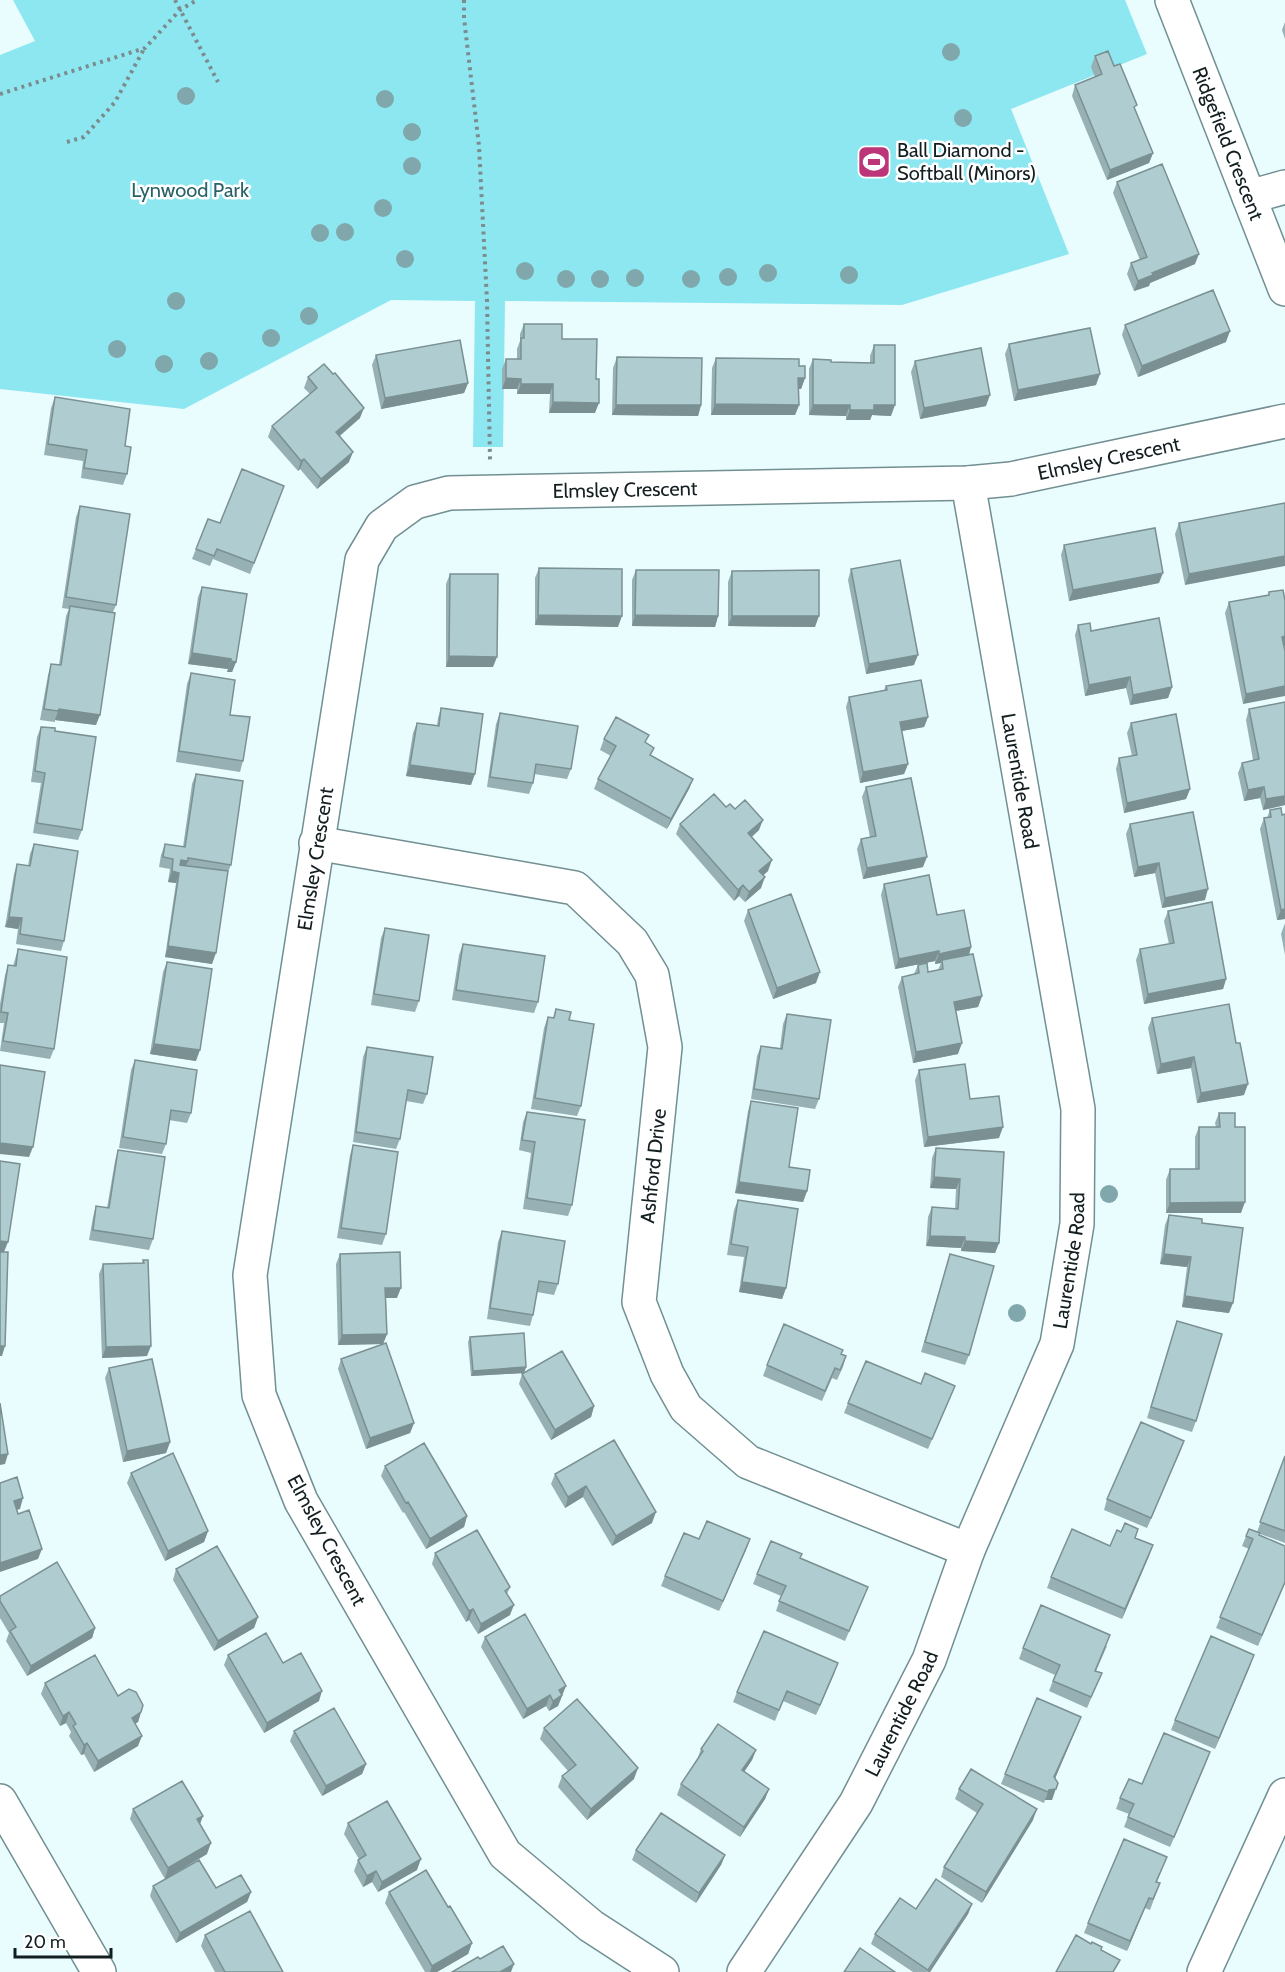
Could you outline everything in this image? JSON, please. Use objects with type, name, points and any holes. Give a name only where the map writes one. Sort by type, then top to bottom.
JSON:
[{"type":"street","name":"Ridgefield Crescent","points":[[1172,0],[1285,289]]},
{"type":"street","points":[[1249,198],[1285,187]]},
{"type":"street","name":"Elmsley Crescent","points":[[662,1972],[591,1926],[505,1854],[301,1501],[259,1395],[250,1275],[362,560],[382,526],[416,502],[449,493],[968,483],[1011,479],[1285,421]]},
{"type":"street","name":"Laurentide Road","points":[[744,1972],[856,1803],[929,1660],[968,1550],[1057,1344],[1077,1224],[1078,1109],[968,483]]},
{"type":"street","name":"Ashford Drive","points":[[316,843],[575,888],[632,942],[652,975],[665,1047],[639,1302],[668,1374],[686,1408],[748,1462],[968,1550]]},
{"type":"street","points":[[1204,1972],[1285,1795]]},
{"type":"street","points":[[0,1801],[99,1972]]},
{"type":"path","points":[[175,0],[219,82]]},
{"type":"path","points":[[67,142],[84,137],[115,102],[145,48],[180,10],[197,0]]},
{"type":"path","points":[[464,0],[464,18],[479,146],[487,301],[490,492]]},
{"type":"path","points":[[0,94],[145,48]]},
{"type":"green space","name":"Lynwood Park","points":[[13,0],[1125,0],[1147,54],[1011,109],[1069,254],[902,305],[505,301],[503,447],[473,447],[475,301],[391,300],[184,409],[0,389],[0,55],[35,41]]},
{"type":"building","points":[[1108,51],[1114,66],[1120,64],[1137,105],[1134,107],[1153,153],[1110,170],[1075,85],[1102,74],[1095,56]]},
{"type":"building","points":[[1162,164],[1199,254],[1138,281],[1131,263],[1147,257],[1117,182]]},
{"type":"building","points":[[1213,290],[1230,331],[1142,366],[1125,325]]},
{"type":"building","points":[[524,324],[562,324],[562,339],[597,339],[596,379],[599,379],[599,403],[553,402],[553,384],[521,384],[521,379],[506,378],[506,359],[521,359]]},
{"type":"building","points":[[1090,328],[1100,374],[1018,390],[1009,344]]},
{"type":"building","points":[[460,340],[468,383],[385,398],[376,355]]},
{"type":"building","points":[[874,345],[895,345],[895,405],[874,405],[874,410],[850,410],[850,405],[813,405],[813,359],[831,360],[831,362],[874,363]]},
{"type":"building","points":[[981,348],[990,395],[924,408],[915,361]]},
{"type":"building","points":[[617,357],[702,358],[701,405],[616,405]]},
{"type":"building","points":[[716,358],[799,359],[799,366],[805,366],[805,378],[798,378],[799,405],[715,404]]},
{"type":"building","points":[[324,364],[333,374],[335,373],[364,408],[336,432],[353,452],[321,479],[304,459],[301,461],[272,426],[317,388],[308,377]]},
{"type":"building","points":[[55,397],[130,409],[125,446],[131,447],[127,474],[84,468],[87,450],[48,444]]},
{"type":"building","points":[[242,469],[284,486],[254,563],[217,549],[214,556],[196,549],[208,519],[220,523]]},
{"type":"building","points":[[1285,503],[1285,556],[1189,574],[1179,523]]},
{"type":"building","points":[[80,506],[130,514],[116,605],[66,597]]},
{"type":"building","points":[[1155,528],[1163,573],[1073,590],[1064,545]]},
{"type":"building","points":[[900,560],[918,655],[869,664],[851,569]]},
{"type":"building","points":[[539,568],[622,569],[622,616],[538,615]]},
{"type":"building","points":[[636,570],[719,570],[718,616],[635,615]]},
{"type":"building","points":[[819,570],[819,616],[732,616],[732,571]]},
{"type":"building","points":[[450,574],[498,574],[497,657],[449,656]]},
{"type":"building","points":[[202,587],[247,594],[236,662],[231,659],[192,653]]},
{"type":"building","points":[[1283,590],[1285,636],[1282,637],[1285,651],[1285,686],[1246,694],[1229,602],[1269,595],[1269,592]]},
{"type":"building","points":[[70,606],[115,613],[100,715],[44,709],[51,664],[61,665]]},
{"type":"building","points":[[1159,618],[1172,687],[1133,695],[1130,677],[1089,685],[1078,625],[1090,623],[1091,631]]},
{"type":"building","points":[[191,673],[235,680],[230,715],[250,717],[243,761],[179,751]]},
{"type":"building","points":[[921,680],[928,717],[900,722],[908,764],[863,772],[849,697],[887,690],[886,686]]},
{"type":"building","points":[[1285,702],[1285,796],[1266,799],[1264,787],[1248,790],[1242,763],[1259,759],[1249,709]]},
{"type":"building","points":[[441,708],[483,714],[475,774],[410,765],[417,723],[439,726]]},
{"type":"building","points":[[500,713],[578,726],[571,769],[536,764],[533,783],[490,777]]},
{"type":"building","points":[[1176,714],[1190,789],[1127,803],[1119,758],[1137,755],[1131,723]]},
{"type":"building","points":[[616,717],[649,735],[645,742],[654,748],[650,755],[693,779],[671,819],[598,779],[616,746],[604,739]]},
{"type":"building","points":[[41,727],[96,737],[82,830],[37,823],[45,773],[35,771]]},
{"type":"building","points":[[196,774],[243,781],[231,865],[188,858],[188,861],[181,860],[180,865],[228,871],[216,953],[168,946],[179,873],[172,871],[173,859],[163,857],[165,844],[185,847]]},
{"type":"building","points":[[911,778],[927,857],[867,868],[861,839],[876,836],[866,787]]},
{"type":"building","points":[[714,794],[726,807],[730,804],[735,809],[745,800],[763,820],[748,833],[772,860],[759,871],[765,877],[749,892],[743,885],[738,890],[680,824]]},
{"type":"building","points":[[1281,808],[1282,815],[1285,814],[1285,909],[1281,910],[1264,818],[1271,817],[1270,810]]},
{"type":"building","points":[[1193,812],[1208,889],[1165,898],[1159,863],[1138,867],[1130,824]]},
{"type":"building","points":[[34,844],[78,851],[64,941],[20,934],[22,918],[9,917],[17,864],[30,866]]},
{"type":"building","points":[[929,875],[937,915],[964,910],[971,947],[899,959],[884,884]]},
{"type":"building","points":[[791,894],[820,972],[777,988],[748,910]]},
{"type":"building","points":[[1212,902],[1226,979],[1148,994],[1140,949],[1174,943],[1168,911]]},
{"type":"building","points":[[385,928],[429,935],[419,1001],[374,994]]},
{"type":"building","points":[[463,944],[545,956],[538,1002],[456,990]]},
{"type":"building","points":[[18,949],[67,957],[54,1049],[3,1041],[8,1013],[1,1012],[8,965],[16,966]]},
{"type":"building","points":[[973,954],[982,996],[954,1002],[962,1043],[916,1052],[902,977],[919,973],[918,965],[927,963],[928,972],[943,969],[942,960]]},
{"type":"building","points":[[167,962],[212,969],[200,1050],[154,1044]]},
{"type":"building","points":[[1229,1004],[1236,1043],[1240,1043],[1248,1084],[1201,1093],[1194,1057],[1161,1064],[1152,1018]]},
{"type":"building","points":[[556,1009],[571,1012],[569,1020],[594,1024],[581,1106],[535,1098],[548,1017],[554,1018]]},
{"type":"building","points":[[787,1014],[831,1020],[819,1099],[754,1089],[761,1046],[782,1049]]},
{"type":"building","points":[[367,1047],[433,1057],[427,1094],[408,1090],[400,1139],[356,1132]]},
{"type":"building","points":[[135,1060],[197,1070],[191,1113],[171,1110],[166,1144],[123,1137]]},
{"type":"building","points":[[965,1064],[970,1099],[999,1096],[1003,1127],[928,1137],[919,1070]]},
{"type":"building","points":[[0,1065],[45,1072],[33,1147],[0,1143]]},
{"type":"building","points":[[751,1101],[798,1108],[789,1167],[810,1170],[807,1191],[739,1182]]},
{"type":"building","points":[[527,1112],[585,1120],[572,1205],[527,1198],[535,1142],[522,1140]]},
{"type":"building","points":[[1219,1113],[1235,1113],[1235,1127],[1245,1127],[1245,1202],[1170,1203],[1170,1169],[1199,1169],[1199,1127],[1220,1127]]},
{"type":"building","points":[[353,1145],[398,1152],[386,1234],[341,1228]]},
{"type":"building","points":[[936,1148],[1004,1152],[999,1243],[965,1241],[965,1237],[930,1236],[932,1207],[958,1209],[960,1179],[934,1177]]},
{"type":"building","points":[[118,1150],[165,1157],[153,1239],[93,1230],[96,1206],[109,1208]]},
{"type":"building","points":[[0,1161],[20,1164],[8,1242],[0,1241]]},
{"type":"building","points":[[738,1200],[798,1209],[786,1288],[742,1282],[748,1247],[731,1244]]},
{"type":"building","points":[[1169,1215],[1202,1219],[1202,1223],[1243,1228],[1233,1303],[1185,1296],[1191,1257],[1164,1254]]},
{"type":"building","points":[[502,1231],[565,1241],[558,1284],[539,1281],[533,1315],[490,1308]]},
{"type":"building","points":[[0,1252],[8,1252],[5,1346],[0,1346]]},
{"type":"building","points":[[400,1252],[401,1288],[385,1288],[387,1334],[342,1335],[340,1254]]},
{"type":"building","points":[[950,1254],[994,1266],[969,1355],[925,1342]]},
{"type":"building","points":[[143,1260],[148,1260],[151,1346],[106,1347],[103,1264],[144,1263]]},
{"type":"building","points":[[1177,1321],[1222,1334],[1196,1421],[1151,1407]]},
{"type":"building","points":[[784,1324],[843,1350],[841,1354],[846,1356],[840,1370],[835,1368],[825,1391],[767,1365]]},
{"type":"building","points":[[524,1333],[526,1367],[473,1371],[470,1337]]},
{"type":"building","points":[[386,1343],[414,1423],[370,1438],[341,1359]]},
{"type":"building","points":[[562,1351],[594,1406],[555,1430],[522,1374]]},
{"type":"building","points":[[152,1359],[170,1442],[127,1451],[109,1368]]},
{"type":"building","points":[[866,1361],[921,1384],[925,1373],[955,1386],[932,1439],[848,1403]]},
{"type":"building","points":[[0,1403],[8,1454],[0,1455]]},
{"type":"building","points":[[1141,1422],[1184,1441],[1151,1518],[1107,1499]]},
{"type":"building","points":[[614,1440],[656,1512],[616,1536],[586,1486],[568,1497],[555,1474]]},
{"type":"building","points":[[424,1443],[467,1516],[430,1539],[385,1466]]},
{"type":"building","points":[[173,1453],[208,1531],[168,1551],[131,1473]]},
{"type":"building","points":[[1285,1456],[1285,1531],[1260,1522]]},
{"type":"building","points":[[17,1477],[23,1498],[14,1501],[18,1514],[29,1510],[42,1549],[0,1563],[0,1483]]},
{"type":"building","points":[[707,1521],[750,1539],[723,1601],[665,1576],[684,1533],[699,1539]]},
{"type":"building","points":[[1125,1523],[1138,1529],[1135,1538],[1153,1545],[1125,1609],[1051,1577],[1072,1529],[1110,1546],[1117,1530],[1121,1532]]},
{"type":"building","points":[[1249,1529],[1285,1546],[1285,1582],[1262,1635],[1220,1617],[1253,1539],[1246,1536]]},
{"type":"building","points":[[477,1530],[510,1587],[505,1591],[514,1605],[481,1624],[473,1609],[469,1611],[435,1553]]},
{"type":"building","points":[[771,1541],[802,1554],[800,1558],[868,1587],[849,1631],[779,1601],[786,1586],[757,1574]]},
{"type":"building","points":[[217,1546],[258,1617],[218,1641],[176,1569]]},
{"type":"building","points":[[57,1562],[95,1628],[31,1666],[10,1631],[16,1627],[0,1601],[0,1596]]},
{"type":"building","points":[[1041,1605],[1110,1635],[1095,1671],[1102,1673],[1091,1697],[1053,1681],[1060,1665],[1023,1648]]},
{"type":"building","points":[[525,1614],[566,1686],[559,1690],[562,1695],[553,1701],[550,1695],[527,1709],[485,1637]]},
{"type":"building","points":[[764,1631],[838,1663],[820,1705],[787,1691],[779,1710],[737,1692]]},
{"type":"building","points":[[266,1633],[283,1663],[301,1653],[322,1691],[267,1723],[228,1655]]},
{"type":"building","points":[[1211,1636],[1254,1655],[1219,1738],[1175,1720]]},
{"type":"building","points":[[95,1655],[118,1696],[129,1689],[136,1692],[143,1705],[141,1712],[132,1718],[142,1736],[98,1761],[87,1743],[84,1745],[73,1726],[76,1724],[69,1712],[63,1716],[45,1683]]},
{"type":"building","points":[[1037,1698],[1081,1717],[1054,1777],[1058,1783],[1056,1789],[1048,1792],[1005,1774]]},
{"type":"building","points":[[577,1699],[638,1768],[591,1809],[562,1776],[576,1765],[544,1728]]},
{"type":"building","points":[[334,1708],[366,1764],[326,1786],[294,1731]]},
{"type":"building","points":[[718,1724],[756,1750],[742,1770],[769,1789],[744,1827],[681,1784]]},
{"type":"building","points":[[1164,1733],[1210,1752],[1174,1837],[1128,1817],[1134,1804],[1120,1798],[1129,1779],[1142,1784]]},
{"type":"building","points":[[971,1769],[1037,1809],[986,1892],[944,1867],[983,1804],[959,1789]]},
{"type":"building","points":[[182,1781],[203,1816],[197,1819],[211,1843],[168,1868],[133,1809]]},
{"type":"building","points":[[387,1801],[421,1859],[382,1882],[376,1871],[367,1876],[358,1860],[366,1855],[348,1823]]},
{"type":"building","points":[[661,1813],[725,1855],[699,1893],[636,1850]]},
{"type":"building","points":[[1124,1839],[1167,1857],[1156,1882],[1160,1883],[1153,1899],[1149,1898],[1130,1941],[1088,1923]]},
{"type":"building","points":[[199,1860],[216,1888],[241,1875],[251,1892],[180,1933],[153,1886]]},
{"type":"building","points":[[426,1870],[472,1943],[432,1966],[389,1892]]},
{"type":"building","points":[[936,1879],[972,1904],[928,1970],[875,1934],[900,1898],[916,1909]]},
{"type":"building","points":[[250,1911],[283,1972],[225,1972],[205,1935]]},
{"type":"building","points":[[1076,1935],[1091,1944],[1092,1942],[1102,1947],[1101,1950],[1120,1960],[1113,1972],[1056,1972]]},
{"type":"building","points":[[503,1946],[514,1964],[500,1972],[452,1972],[478,1957],[480,1959]]},
{"type":"building","points":[[860,1948],[895,1972],[844,1972]]},
{"type":"place","name":"Ball Diamond - Softball (Minors)","points":[[874,162]]}]
